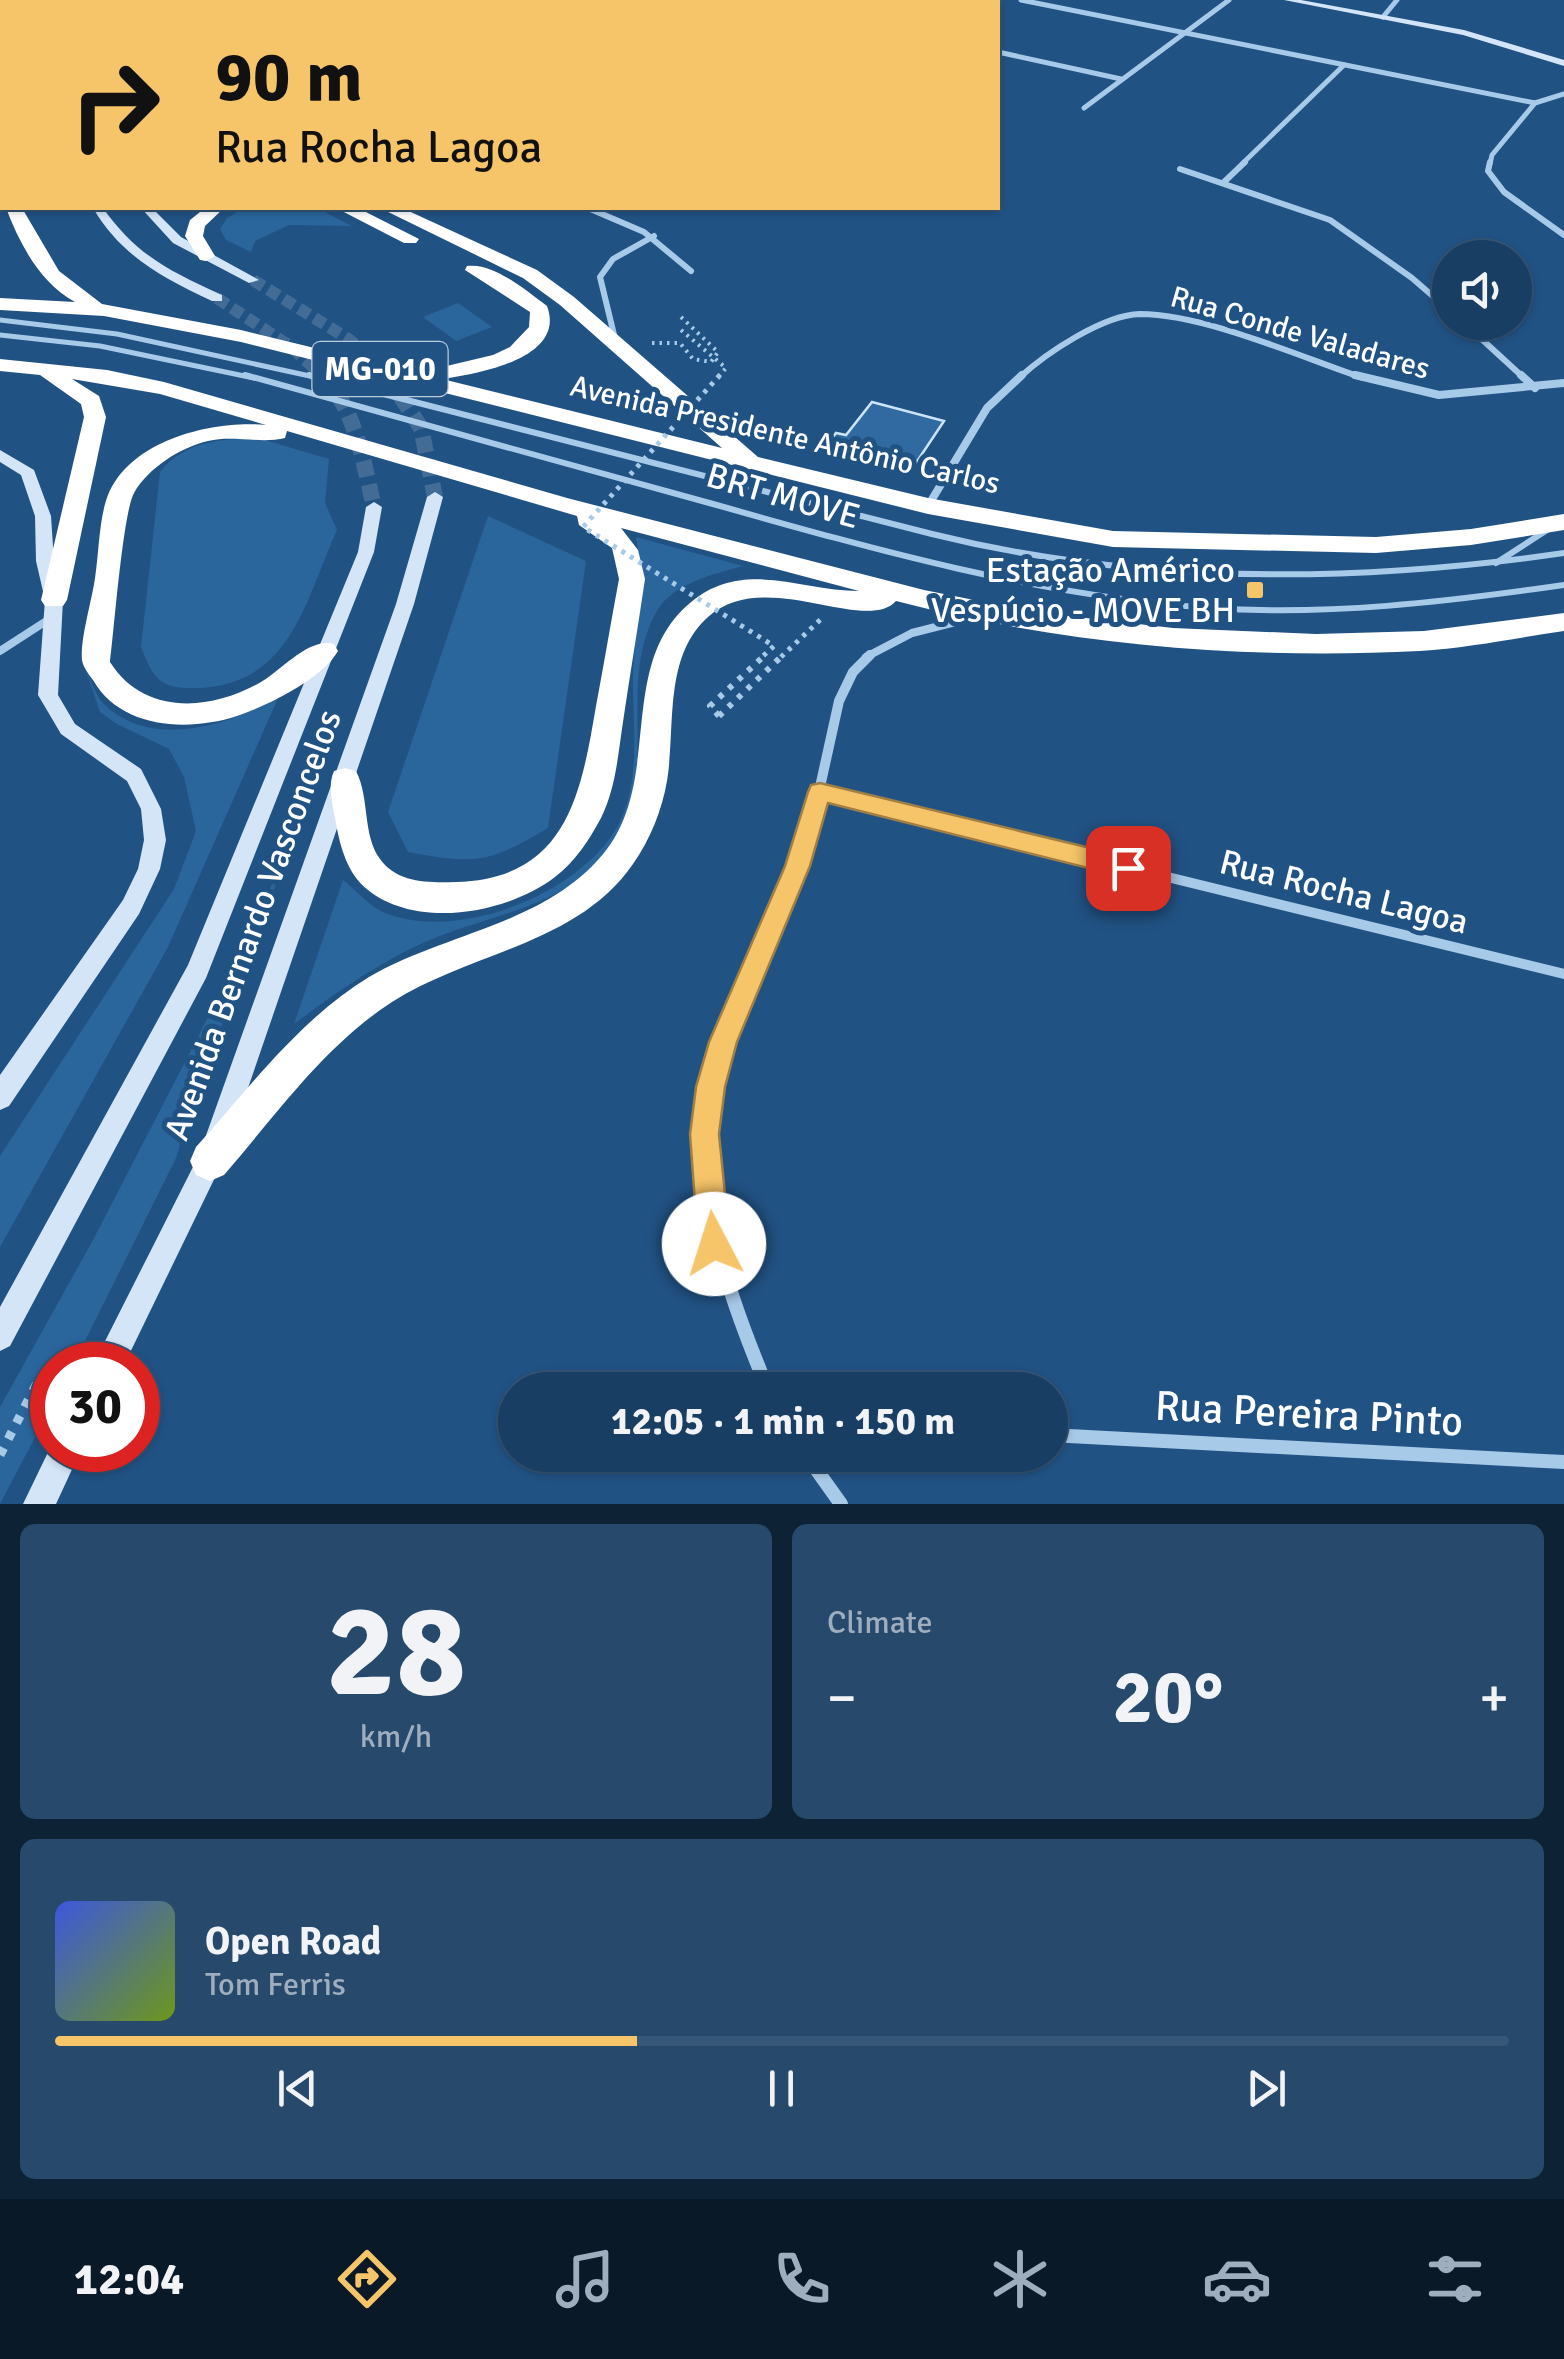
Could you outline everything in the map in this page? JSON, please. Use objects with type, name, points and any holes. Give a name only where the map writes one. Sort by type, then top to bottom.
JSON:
[{"type":"highway","points":[[15,210],[47,273],[69,293],[104,310]]},
{"type":"highway","points":[[206,256],[194,236],[196,224],[214,210]]},
{"type":"highway","points":[[349,210],[510,288],[540,310],[542,322],[538,333],[514,354],[486,364],[412,377]]},
{"type":"highway","points":[[393,210],[530,274],[754,464]]},
{"type":"highway","name":"Avenida Presidente Antônio Carlos","points":[[0,304],[104,310],[241,336],[928,506],[1113,539],[1376,545],[1470,537],[1560,523]]},
{"type":"highway","name":"MG-010","points":[[0,365],[164,388],[558,504],[924,599],[1034,621],[1173,638],[1316,644],[1424,641],[1564,622]]},
{"type":"highway","points":[[42,369],[91,402],[95,417],[52,609]]},
{"type":"highway","points":[[324,436],[265,431],[206,434],[170,446],[150,458],[120,495],[96,662],[107,686],[132,705],[159,714],[222,709],[254,699],[324,651]]},
{"type":"highway","points":[[345,780],[357,845],[376,878],[401,891],[423,896],[469,896],[514,886],[538,873],[570,840],[588,811],[600,772],[632,559],[621,541],[599,524],[558,504]]},
{"type":"highway","points":[[210,1162],[318,1041],[379,991],[436,961],[570,904],[598,884],[638,830],[652,783],[653,745],[670,650],[683,626],[701,608],[722,597],[763,588],[789,588],[838,599],[924,599]]},
{"type":"main road","points":[[1288,0],[1464,33],[1564,64]]},
{"type":"main road","points":[[99,210],[121,244],[152,268],[217,298]]},
{"type":"main road","points":[[148,210],[177,240],[253,280]]},
{"type":"main road","points":[[0,455],[28,473],[43,516],[44,561],[52,609],[48,695],[68,729],[134,776],[151,809],[154,840],[149,869],[131,907],[0,1098]]},
{"type":"main road","name":"Avenida Bernardo Vasconcelos","points":[[120,1342],[210,1162],[406,604],[435,497]]},
{"type":"main road","name":"Avenida Bernardo Vasconcelos","points":[[0,1336],[198,970],[366,552],[374,506]]},
{"type":"main road","points":[[39,1504],[55,1472]]},
{"type":"street","points":[[1021,0],[1534,104],[1564,94]]},
{"type":"street","points":[[1084,108],[1228,0]]},
{"type":"street","points":[[1383,16],[1397,0]]},
{"type":"street","points":[[1000,52],[1121,79]]},
{"type":"street","points":[[1224,182],[1344,65]]},
{"type":"street","points":[[1534,104],[1492,155],[1488,172],[1504,192],[1564,235]]},
{"type":"street","points":[[1180,170],[1330,220],[1432,295]]},
{"type":"street","points":[[594,210],[634,224],[654,236],[691,271]]},
{"type":"street","points":[[620,348],[597,286],[598,273],[610,258],[654,236]]},
{"type":"street","name":"Rua Conde Valadares","points":[[928,506],[988,408],[1045,354],[1077,334],[1138,314],[1204,325],[1364,378],[1439,395],[1564,383]]},
{"type":"street","points":[[1483,340],[1535,388]]},
{"type":"street","points":[[0,651],[52,609]]},
{"type":"street","points":[[760,1372],[714,1244],[704,1134],[710,1087],[723,1042],[771,936],[820,792],[824,753],[840,696],[855,669],[915,631],[996,612]]},
{"type":"street","name":"Rua Rocha Lagoa","points":[[820,792],[1564,974]]},
{"type":"street","name":"Rua Pereira Pinto","points":[[1068,1436],[1564,1462]]},
{"type":"street","points":[[818,1472],[841,1504]]},
{"type":"lane","name":"BRT MOVE","points":[[0,320],[88,328],[239,356],[671,469],[1020,553],[1258,574],[1395,574],[1492,565],[1564,553]]},
{"type":"lane","name":"BRT MOVE","points":[[0,335],[100,346],[216,367],[841,539],[1003,580],[1075,593],[1211,608],[1352,609],[1436,604],[1564,585]]},
{"type":"lane","points":[[1492,565],[1560,523]]},
{"type":"path","points":[[620,348],[680,343],[694,359],[711,362],[718,352],[681,317],[681,330],[726,368],[584,526],[774,646],[710,706],[719,716],[838,599]]},
{"type":"path","points":[[0,1455],[30,1398]]},
{"type":"shaded area","points":[[241,210],[321,210],[352,226],[289,225],[255,241],[251,252],[226,240],[220,229],[227,218]]},
{"type":"shaded area","points":[[458,303],[492,327],[456,341],[423,317]]},
{"type":"shaded area","points":[[258,438],[329,459],[325,503],[337,530],[303,612],[273,656],[253,673],[227,684],[174,687],[154,674],[141,647],[160,472],[192,448],[217,441]]},
{"type":"shaded area","points":[[488,516],[586,561],[548,828],[511,848],[481,858],[450,859],[408,852],[388,812]]},
{"type":"shaded area","points":[[636,537],[743,566],[684,587],[657,611],[645,638],[639,667],[635,787],[615,842],[598,863],[558,893],[418,945],[362,976],[294,1024],[343,880],[385,913],[415,921],[449,921],[520,904],[553,888],[606,844],[622,817],[634,765],[633,673],[640,588]]},
{"type":"shaded area","points":[[86,671],[105,705],[124,719],[168,730],[239,716],[279,696],[168,947],[0,1247],[0,1156],[174,889],[196,831],[184,777],[169,749],[100,712]]},
{"type":"shaded area","points":[[295,835],[195,1095],[176,1158],[84,1342],[36,1342],[93,1240],[220,994]]},
{"type":"shaded area","points":[[30,1353],[30,1447],[0,1504],[0,1407]]},
{"type":"building","points":[[872,402],[944,421],[914,466],[829,442],[836,433],[846,435]]},
{"type":"tunnel","points":[[253,280],[350,340],[389,378]]},
{"type":"tunnel","points":[[217,298],[291,347],[325,378]]},
{"type":"tunnel","points":[[323,375],[351,420],[374,507]]},
{"type":"tunnel","points":[[389,378],[421,428],[435,497]]},
{"type":"place","name":"Estação Américo Vespúcio - MOVE BH","points":[[1255,590]]},
{"type":"route","points":[[714,1244],[704,1134],[710,1087],[723,1042],[798,866],[820,792],[1128,868]]}]
